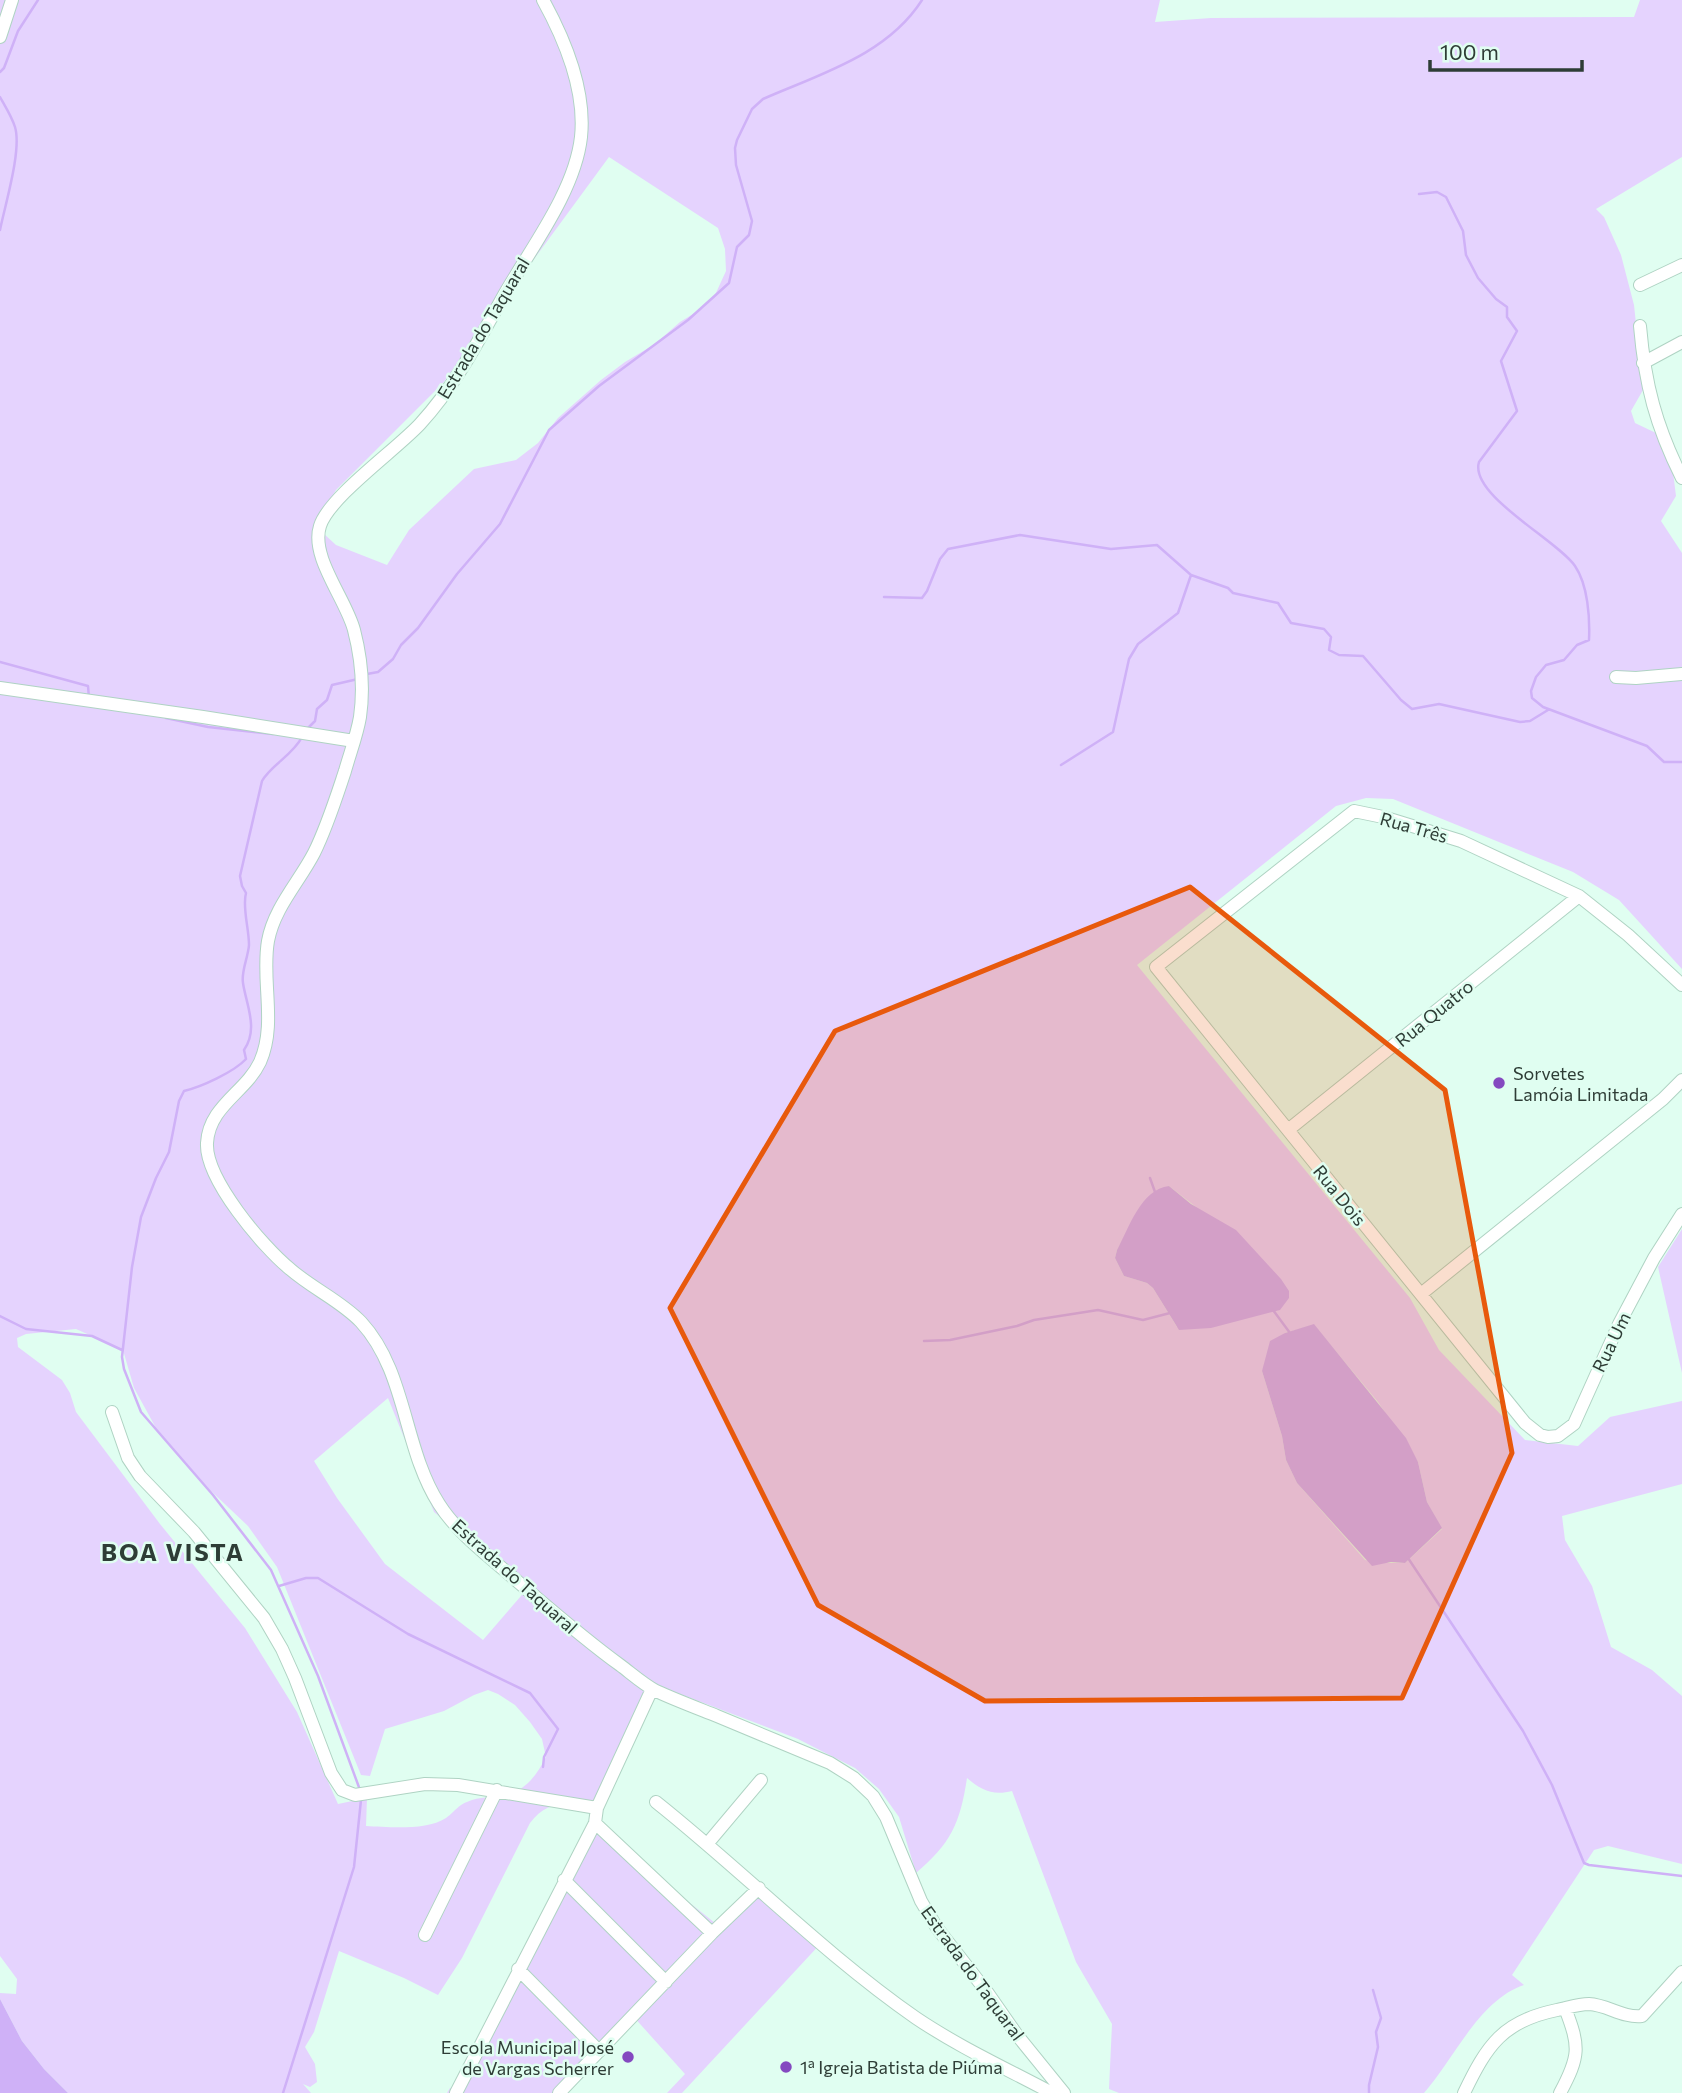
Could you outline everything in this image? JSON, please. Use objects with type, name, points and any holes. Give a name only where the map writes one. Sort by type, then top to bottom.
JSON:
[{"type":"street","points":[[0,37],[12,0]]},
{"type":"street","name":"Estrada do Taquaral","points":[[543,0],[559,30],[581,107],[581,137],[573,170],[556,207],[451,386],[419,425],[338,501],[320,526],[318,541],[322,557],[345,602],[354,628],[359,661],[360,717],[332,811],[315,852],[279,911],[269,935],[266,958],[268,1026],[265,1047],[259,1064],[225,1102],[211,1125],[206,1145],[210,1168],[219,1184],[285,1266],[341,1305],[361,1322],[378,1344],[390,1370],[426,1480],[440,1506],[459,1529],[547,1607],[652,1689],[830,1763],[854,1778],[873,1796],[886,1817],[921,1901],[937,1928],[1064,2093]]},
{"type":"street","points":[[1640,285],[1682,265]]},
{"type":"street","points":[[1640,326],[1643,363],[1661,436],[1682,478]]},
{"type":"street","points":[[1643,363],[1680,348]]},
{"type":"street","points":[[1616,677],[1682,674]]},
{"type":"street","points":[[0,688],[354,741]]},
{"type":"street","name":"Rua Três","points":[[1156,967],[1354,811],[1461,841],[1579,896],[1628,935],[1682,985]]},
{"type":"street","name":"Rua Quatro","points":[[1288,1130],[1579,896]]},
{"type":"street","name":"Rua Dois","points":[[1156,967],[1525,1423]]},
{"type":"street","points":[[1421,1294],[1663,1099],[1682,1080]]},
{"type":"street","name":"Rua Um","points":[[1525,1423],[1540,1435],[1548,1437],[1558,1436],[1574,1424],[1619,1324],[1654,1258],[1682,1214]]},
{"type":"street","points":[[112,1412],[124,1448],[140,1476],[194,1532],[264,1618],[282,1649],[331,1773],[342,1790],[355,1795],[425,1784],[497,1790],[597,1808]]},
{"type":"street","points":[[456,2093],[594,1823],[597,1808],[652,1689]]},
{"type":"street","points":[[708,1843],[761,1780]]},
{"type":"street","points":[[425,1935],[497,1790]]},
{"type":"street","points":[[656,1802],[708,1843],[817,1939],[915,2017],[943,2035],[1052,2093]]},
{"type":"street","points":[[594,1823],[712,1933]]},
{"type":"street","points":[[564,1880],[666,1982]]},
{"type":"street","points":[[559,2093],[712,1933],[760,1888]]},
{"type":"street","points":[[518,1969],[599,2052]]},
{"type":"street","points":[[1464,2093],[1487,2050],[1504,2031],[1520,2021],[1565,2008],[1591,2004],[1623,2016],[1642,2016],[1682,1972]]},
{"type":"street","points":[[1560,2093],[1575,2060],[1577,2047],[1575,2032],[1565,2008]]},
{"type":"highlighted area","points":[[1190,887],[1445,1090],[1512,1453],[1402,1698],[985,1701],[818,1605],[670,1308],[835,1031]]},
{"type":"shaded area","points":[[0,0],[1160,0],[1155,22],[1211,18],[1634,17],[1640,0],[1682,0],[1682,157],[1596,209],[1604,217],[1621,255],[1634,305],[1643,390],[1631,411],[1635,423],[1658,434],[1672,464],[1676,496],[1661,521],[1682,553],[1682,969],[1619,900],[1573,872],[1393,799],[1366,798],[1336,806],[1137,965],[1410,1298],[1439,1350],[1525,1440],[1578,1446],[1610,1417],[1682,1401],[1682,1484],[1562,1516],[1565,1540],[1592,1586],[1611,1647],[1652,1670],[1682,1696],[1682,1864],[1608,1846],[1594,1850],[1512,1975],[1524,1985],[1494,2003],[1480,2017],[1424,2093],[1119,2093],[1109,2089],[1112,2024],[1076,1962],[1012,1791],[988,1791],[967,1778],[961,1808],[952,1832],[938,1852],[916,1873],[899,1817],[879,1789],[855,1768],[798,1739],[659,1686],[594,1807],[567,1804],[551,1806],[530,1823],[462,1958],[438,1995],[339,1951],[314,2032],[305,2047],[315,2064],[317,2082],[310,2087],[303,2084],[311,2093],[68,2093],[22,2041],[0,1999],[0,1993],[16,1994],[17,1979],[0,1956]],"holes":[[[609,157],[718,228],[725,249],[726,271],[715,295],[703,308],[601,380],[558,418],[538,443],[516,460],[474,469],[409,530],[387,565],[336,545],[323,533],[326,507],[336,490],[443,383]],[[1169,1186],[1196,1207],[1177,1327],[1153,1288],[1147,1283],[1124,1276],[1115,1258],[1144,1202]],[[1314,1325],[1378,1402],[1418,1462],[1427,1502],[1442,1529],[1405,1563],[1365,1560],[1297,1483],[1286,1460],[1282,1436],[1262,1371],[1285,1333]],[[76,1329],[123,1350],[134,1388],[156,1428],[210,1490],[248,1526],[277,1567],[361,1775],[370,1776],[385,1729],[444,1711],[488,1690],[515,1705],[542,1739],[546,1757],[531,1780],[515,1792],[472,1800],[446,1818],[418,1827],[366,1826],[367,1798],[338,1804],[297,1712],[245,1628],[160,1524],[76,1412],[70,1393],[62,1380],[18,1347],[17,1338],[26,1334]],[[388,1398],[434,1512],[527,1589],[483,1640],[385,1564],[314,1461]]]},
{"type":"shaded area","points":[[1169,1186],[1191,1204],[1236,1230],[1281,1279],[1289,1291],[1289,1298],[1280,1310],[1211,1328],[1179,1330],[1153,1288],[1147,1283],[1124,1276],[1115,1258],[1131,1221],[1151,1194]]},
{"type":"shaded area","points":[[1682,1229],[1682,1373],[1658,1267]]},
{"type":"shaded area","points":[[1314,1324],[1406,1438],[1418,1462],[1427,1502],[1442,1528],[1405,1563],[1391,1562],[1372,1566],[1297,1483],[1286,1460],[1282,1436],[1262,1371],[1270,1341]]},
{"type":"shaded area","points":[[597,1829],[715,1923],[766,1891],[823,1941],[682,2093],[667,2093],[685,2074],[632,2015],[554,2093],[447,2093],[450,2088],[461,2085]]},
{"type":"shaded area","points":[[0,1999],[22,2041],[68,2093],[0,2093]]},
{"type":"waterway","points":[[0,72],[18,31],[38,0]]},
{"type":"waterway","points":[[367,674],[378,672],[393,659],[457,574],[500,524],[549,430],[599,386],[688,320],[729,283],[737,247],[749,235],[752,221],[736,165],[735,148],[752,109],[763,99],[851,61],[871,49],[907,19],[922,0]]},
{"type":"waterway","points":[[0,97],[14,123],[17,137],[15,163],[0,230]]},
{"type":"waterway","points":[[1419,194],[1437,192],[1446,197],[1463,231],[1466,255],[1478,278],[1496,299],[1507,307],[1507,317],[1517,331],[1501,361],[1517,411],[1479,462],[1480,475],[1487,489],[1500,503],[1575,566],[1585,592],[1589,640],[1577,645],[1564,660],[1546,665],[1536,677],[1531,691],[1532,698],[1543,707],[1647,746],[1664,762],[1682,762]]},
{"type":"waterway","points":[[884,597],[922,598],[940,559],[948,549],[1020,535],[1111,549],[1157,545],[1191,575],[1228,588],[1233,593],[1278,603],[1291,623],[1324,629],[1331,637],[1329,650],[1339,655],[1363,656],[1412,709],[1439,704],[1520,722],[1530,721],[1548,710]]},
{"type":"waterway","points":[[1061,765],[1113,732],[1129,659],[1138,644],[1178,613],[1191,575]]},
{"type":"waterway","points":[[0,662],[88,686],[89,698]]},
{"type":"waterway","points":[[307,729],[315,721],[317,709],[327,700],[332,685],[358,679]]},
{"type":"waterway","points":[[166,718],[208,727],[273,734]]},
{"type":"waterway","points":[[302,737],[262,781],[240,876],[246,893],[249,945],[243,978],[251,1025],[251,1034],[244,1050],[246,1059],[217,1078],[184,1091],[179,1101],[169,1152],[141,1217],[132,1267],[122,1357],[141,1412],[213,1495],[271,1570],[318,1676],[360,1790]]},
{"type":"waterway","points":[[1150,1178],[1155,1192]]},
{"type":"waterway","points":[[924,1341],[950,1340],[1034,1320],[1098,1310],[1143,1320],[1170,1313]]},
{"type":"waterway","points":[[1273,1310],[1290,1333]]},
{"type":"waterway","points":[[0,1316],[26,1329],[92,1336],[122,1350]]},
{"type":"waterway","points":[[1408,1558],[1523,1731],[1552,1785],[1584,1863],[1682,1876]]},
{"type":"waterway","points":[[279,1586],[306,1578],[318,1578],[408,1634],[530,1693],[558,1729],[544,1757],[543,1767]]},
{"type":"waterway","points":[[283,2093],[354,1867],[361,1800]]},
{"type":"waterway","points":[[1369,2093],[1378,2047],[1376,2032],[1381,2018],[1373,1990]]},
{"type":"place","name":"Sorvetes Lamóia Limitada","points":[[1499,1083]]},
{"type":"place","name":"Escola Municipal José de Vargas Scherrer","points":[[628,2057]]},
{"type":"place","name":"1ª Igreja Batista de Piúma","points":[[786,2067]]},
{"type":"district","name":"BOA VISTA","points":[[173,1551]]}]
